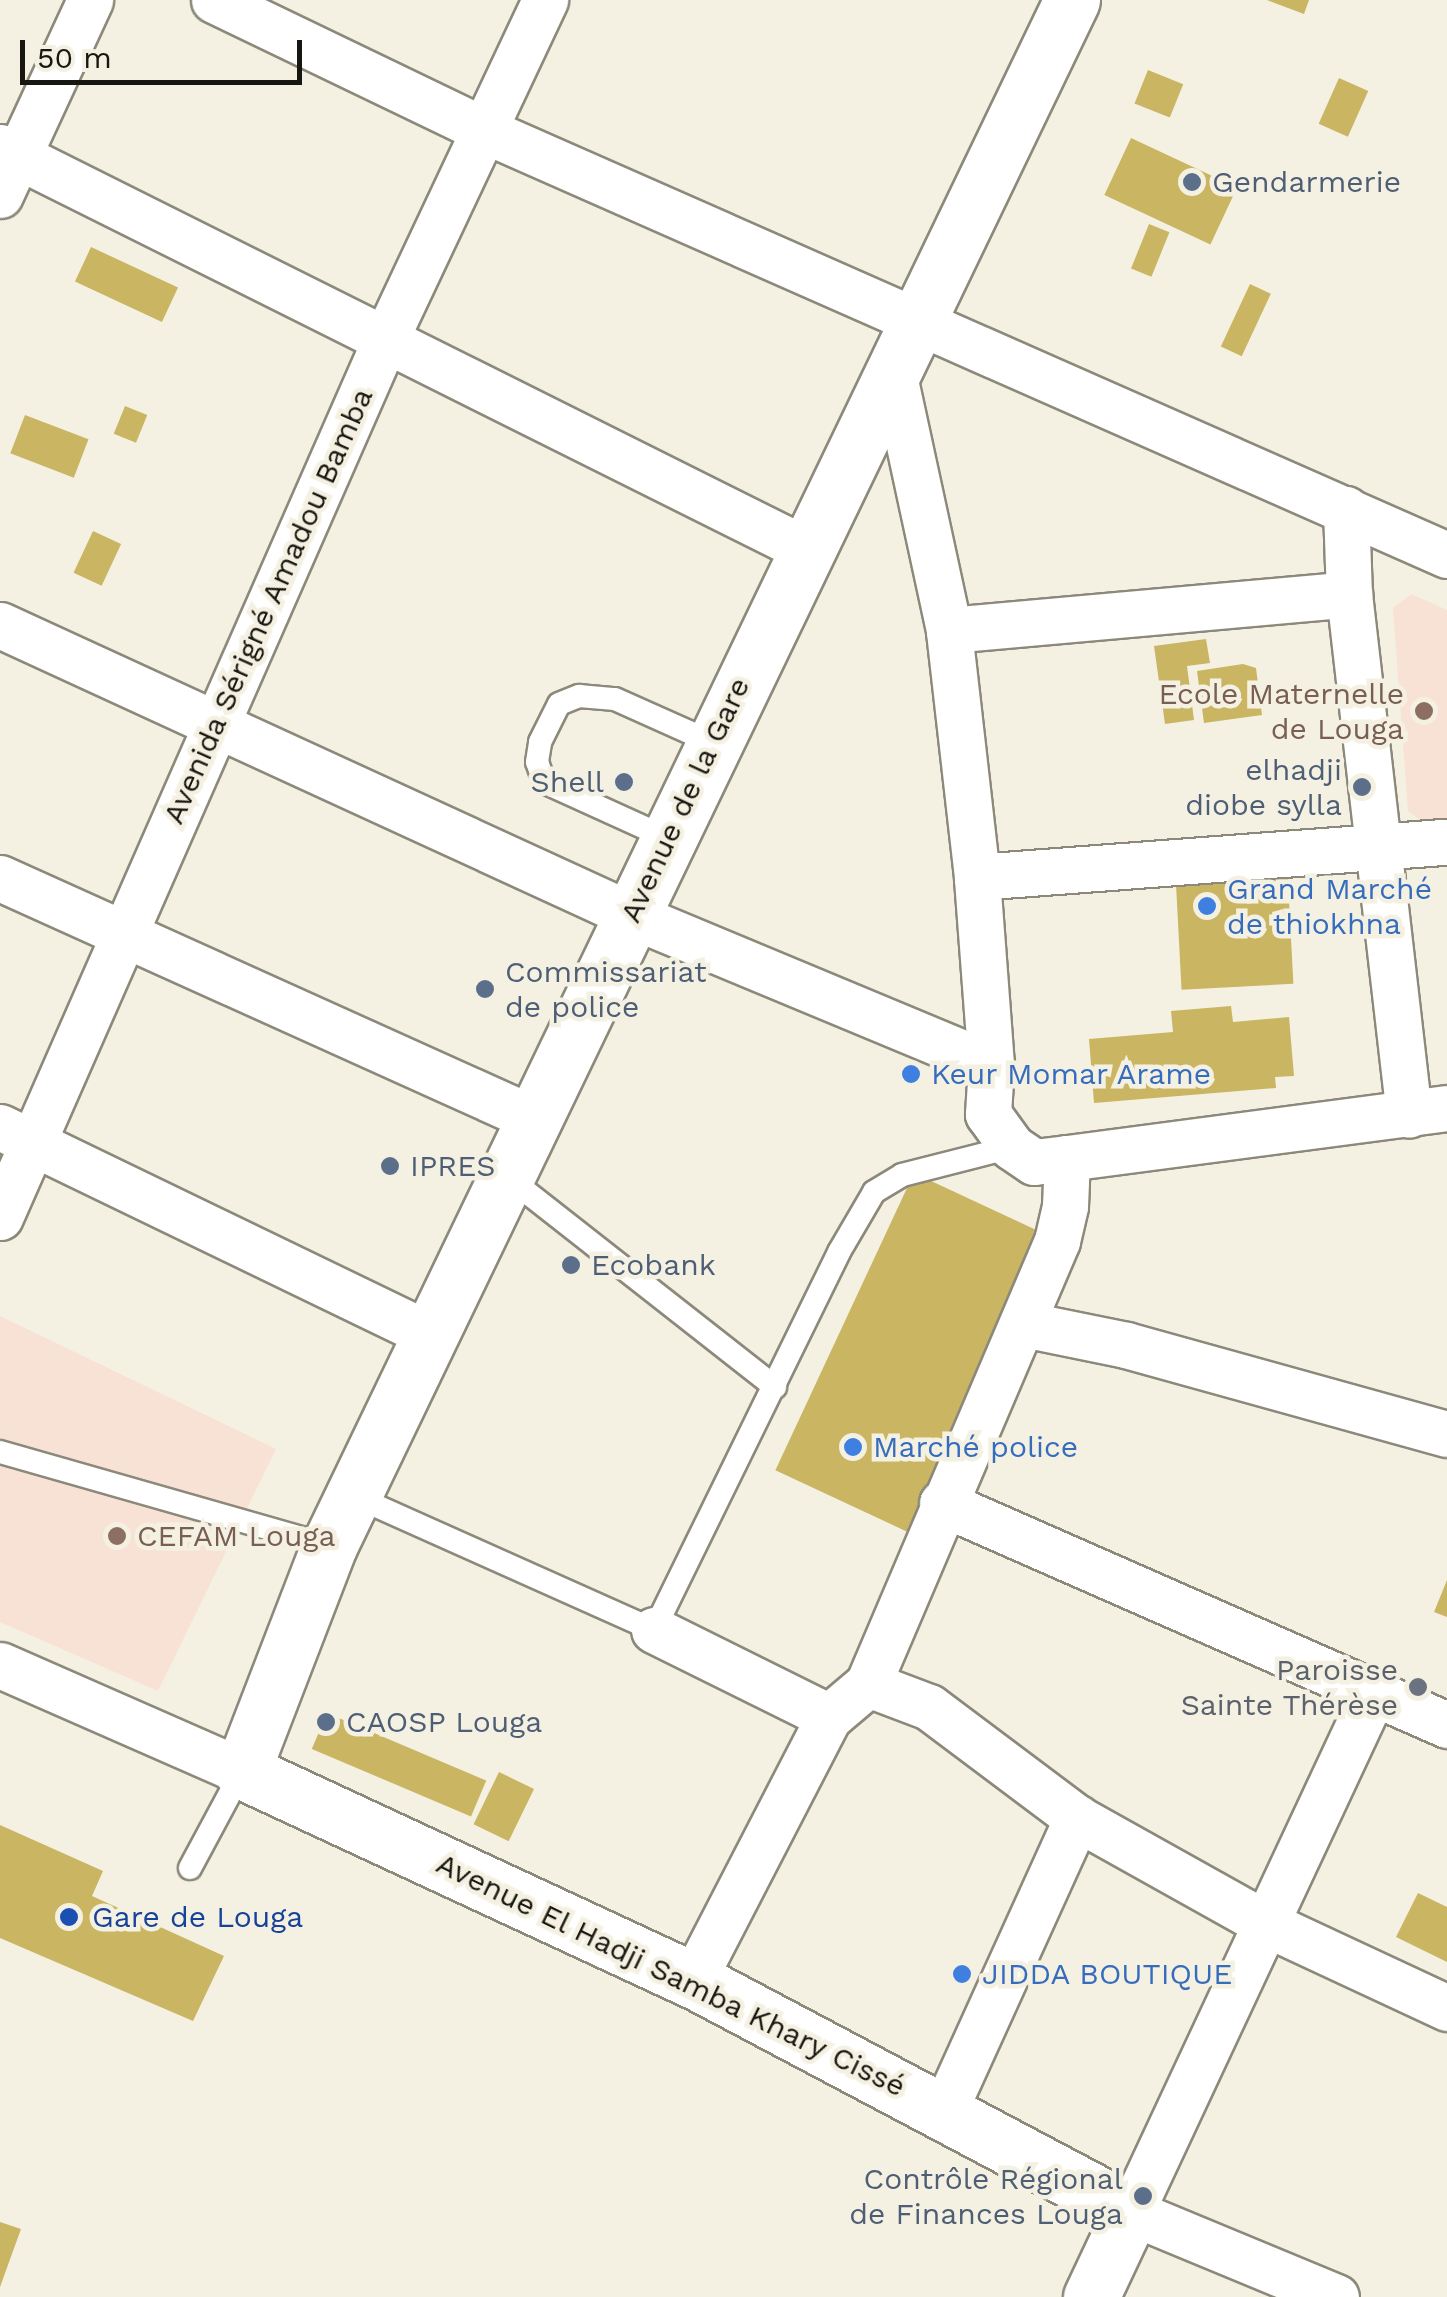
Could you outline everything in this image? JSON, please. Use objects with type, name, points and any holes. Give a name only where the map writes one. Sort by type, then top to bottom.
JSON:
[{"type":"street","points":[[90,0],[6,166],[386,338],[805,549]]},
{"type":"street","points":[[214,0],[486,131],[922,320],[1447,555]]},
{"type":"street","name":"Avenida Sérigné Amadou Bamba","points":[[0,1217],[16,1133],[120,935],[386,338],[545,0]]},
{"type":"street","name":"Avenue de la Gare","points":[[242,1771],[329,1546],[711,742],[805,549],[895,380],[1072,0]]},
{"type":"street","points":[[895,380],[949,630],[977,877],[991,1065],[988,1114],[1012,1147],[1034,1162],[1428,1112],[1376,849],[1349,594],[1346,509]]},
{"type":"street","points":[[949,630],[1349,594]]},
{"type":"street","points":[[0,625],[631,915],[991,1065]]},
{"type":"street","points":[[977,877],[1447,842]]},
{"type":"street","points":[[0,878],[534,1120]]},
{"type":"street","points":[[16,1133],[430,1335]]},
{"type":"street","points":[[693,1980],[829,1717],[868,1684],[942,1503],[1057,1242],[1067,1158]]},
{"type":"street","points":[[1023,1324],[1126,1345],[1447,1434]]},
{"type":"street","points":[[942,1503],[1447,1724]]},
{"type":"street","points":[[654,1630],[829,1717]]},
{"type":"street","name":"Avenue El Hadji Samba Khary Cissé","points":[[0,1665],[242,1771],[693,1980],[946,2109],[1131,2212],[1336,2297]]},
{"type":"street","points":[[868,1684],[928,1707],[1077,1818],[1267,1924],[1447,2008]]},
{"type":"street","points":[[1091,2297],[1372,1694]]},
{"type":"street","points":[[946,2109],[1077,1818]]},
{"type":"lane","points":[[665,837],[544,782],[537,762],[540,742],[559,704],[579,696],[615,698],[711,742]]},
{"type":"lane","points":[[354,1496],[654,1630],[874,1192],[902,1175],[1012,1147]]},
{"type":"lane","points":[[506,1176],[775,1388]]},
{"type":"lane","points":[[0,1452],[329,1546]]},
{"type":"lane","points":[[190,1868],[242,1771]]},
{"type":"shaded area","name":"Ecole Maternelle de Louga","points":[[1411,594],[1447,610],[1447,827],[1431,829],[1408,811],[1393,608]]},
{"type":"shaded area","name":"CEFAM Louga","points":[[0,1316],[276,1449],[158,1691],[0,1622]]},
{"type":"building","points":[[1267,0],[1309,0],[1304,14]]},
{"type":"building","points":[[1148,70],[1183,84],[1170,118],[1135,103]]},
{"type":"building","points":[[1339,78],[1368,91],[1348,137],[1319,124]]},
{"type":"building","points":[[1131,138],[1237,187],[1210,245],[1104,195]]},
{"type":"building","points":[[1149,224],[1169,232],[1151,277],[1131,269]]},
{"type":"building","points":[[91,247],[178,288],[162,322],[75,281]]},
{"type":"building","points":[[1250,284],[1271,294],[1242,356],[1221,347]]},
{"type":"building","points":[[125,406],[147,415],[136,443],[114,434]]},
{"type":"building","points":[[25,415],[88,439],[74,478],[10,453]]},
{"type":"building","points":[[93,531],[121,544],[102,586],[74,573]]},
{"type":"building","points":[[1206,639],[1210,663],[1187,666],[1194,720],[1165,724],[1154,646]]},
{"type":"building","points":[[1243,664],[1256,668],[1262,715],[1204,723],[1197,671]]},
{"type":"building","points":[[1287,862],[1293,984],[1182,990],[1175,868]]},
{"type":"building","points":[[1231,1006],[1233,1022],[1289,1017],[1294,1076],[1275,1077],[1276,1088],[1094,1103],[1089,1039],[1173,1032],[1171,1011]]},
{"type":"building","points":[[914,1173],[1050,1236],[911,1534],[775,1470]]},
{"type":"building","points":[[1447,1580],[1447,1617],[1434,1612]]},
{"type":"building","points":[[327,1713],[486,1781],[471,1816],[312,1749]]},
{"type":"building","points":[[499,1772],[534,1789],[509,1841],[474,1824]]},
{"type":"building","name":"Gare de Louga","points":[[0,1825],[103,1871],[92,1896],[224,1956],[193,2021],[0,1938]]},
{"type":"building","points":[[1418,1893],[1447,1907],[1447,1962],[1396,1937]]},
{"type":"building","points":[[0,2222],[21,2229],[0,2287]]},
{"type":"place","name":"Gendarmerie","points":[[1192,182]]},
{"type":"place","name":"Ecole Maternelle de Louga","points":[[1424,711]]},
{"type":"place","name":"Shell","points":[[624,782]]},
{"type":"place","name":"elhadji diobe sylla","points":[[1362,787]]},
{"type":"place","name":"Grand Marché de thiokhna","points":[[1207,906]]},
{"type":"place","name":"Commissariat de police","points":[[485,989]]},
{"type":"place","name":"Keur Momar Arame","points":[[911,1074]]},
{"type":"place","name":"IPRES","points":[[390,1166]]},
{"type":"place","name":"Ecobank","points":[[571,1265]]},
{"type":"place","name":"Marché police","points":[[853,1447]]},
{"type":"place","name":"CEFAM Louga","points":[[117,1536]]},
{"type":"place","name":"Paroisse Sainte Thérèse","points":[[1418,1687]]},
{"type":"place","name":"CAOSP Louga","points":[[326,1722]]},
{"type":"place","name":"Gare de Louga","points":[[69,1917]]},
{"type":"place","name":"JIDDA BOUTIQUE","points":[[962,1974]]},
{"type":"place","name":"Contrôle Régional de Finances Louga","points":[[1143,2196]]}]
